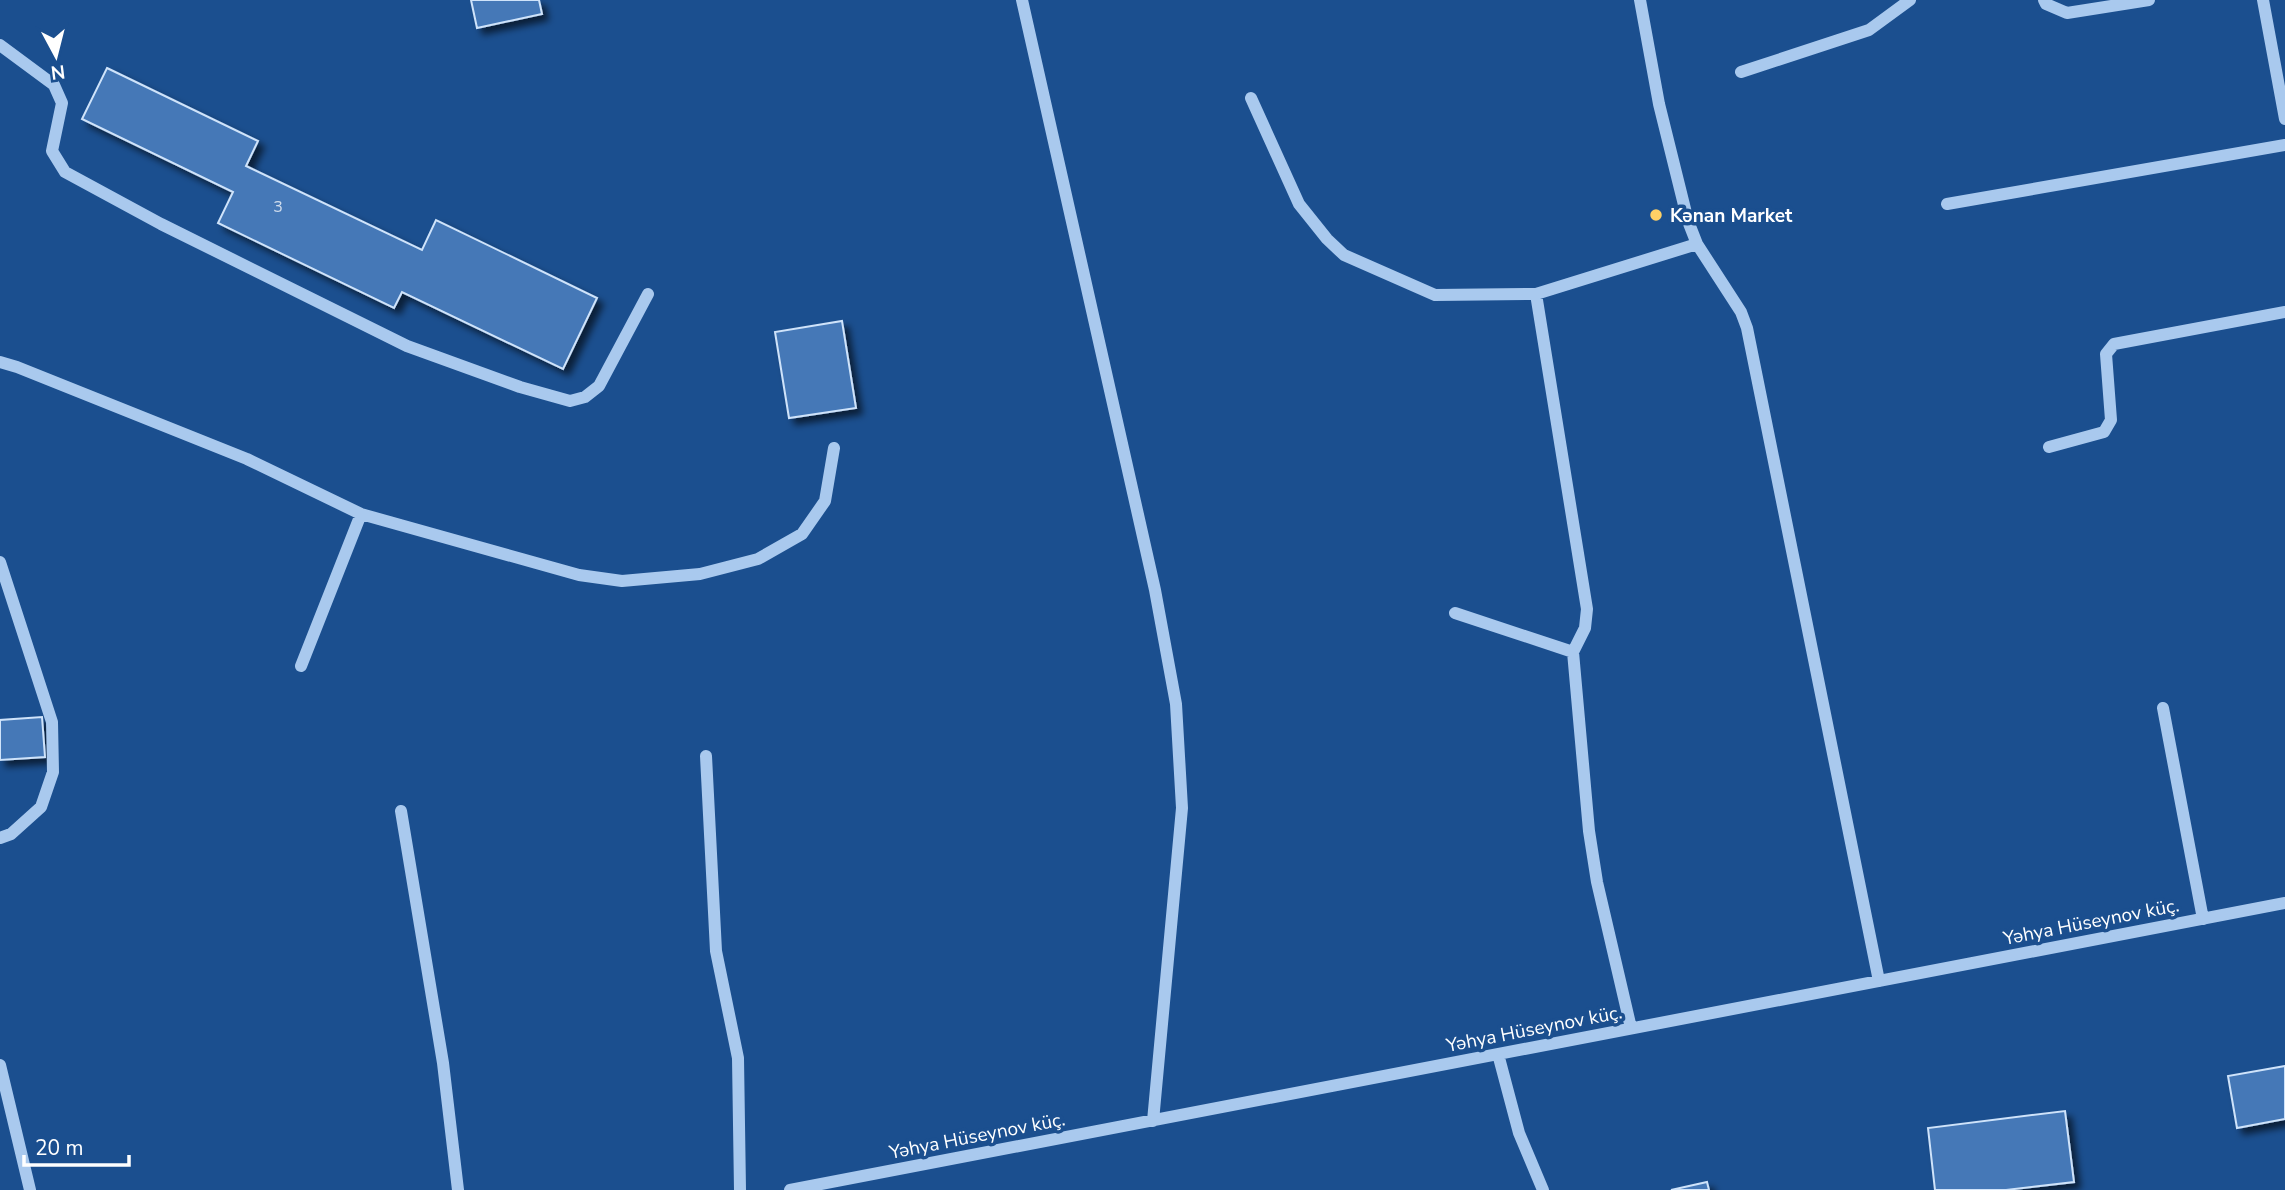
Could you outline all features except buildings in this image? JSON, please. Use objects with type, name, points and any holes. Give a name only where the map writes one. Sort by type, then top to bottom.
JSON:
[{"type":"street","points":[[1023,0],[1155,590],[1176,704],[1182,808],[1153,1121]]},
{"type":"street","points":[[1640,0],[1659,104],[1688,221],[1696,244],[1741,312],[1747,328],[1879,981]]},
{"type":"street","points":[[1741,72],[1869,30],[1910,0]]},
{"type":"street","points":[[2044,0],[2046,4],[2067,13],[2150,0]]},
{"type":"street","points":[[2263,0],[2285,119]]},
{"type":"street","points":[[0,45],[54,85],[62,103],[52,150],[65,172],[161,224],[407,346],[520,387],[569,401],[585,397],[599,386],[648,294]]},
{"type":"street","points":[[1251,98],[1299,204],[1327,239],[1344,255],[1435,295],[1536,294],[1696,244]]},
{"type":"street","points":[[1947,204],[2285,145]]},
{"type":"street","points":[[1536,294],[1587,609],[1585,628],[1573,652],[1589,831],[1597,882],[1631,1028]]},
{"type":"street","points":[[2049,446],[2104,432],[2111,420],[2106,354],[2114,344],[2285,312]]},
{"type":"street","points":[[0,362],[121,407],[247,459],[361,514],[579,575],[622,581],[700,574],[758,559],[802,534],[825,501],[834,448]]},
{"type":"street","points":[[301,666],[361,514]]},
{"type":"street","points":[[0,562],[52,722],[53,772],[41,807],[11,834],[0,838]]},
{"type":"street","points":[[1455,613],[1573,652]]},
{"type":"street","points":[[2163,708],[2203,919]]},
{"type":"street","points":[[706,756],[716,951],[738,1058],[740,1190]]},
{"type":"street","points":[[401,811],[443,1062],[458,1190]]},
{"type":"street","name":"Yəhya Hüseynov küç.","points":[[790,1190],[2285,903]]},
{"type":"street","points":[[1498,1054],[1519,1133],[1543,1190]]},
{"type":"street","points":[[0,1065],[30,1190]]},
{"type":"place","name":"Kənan Market","points":[[1656,215]]}]
